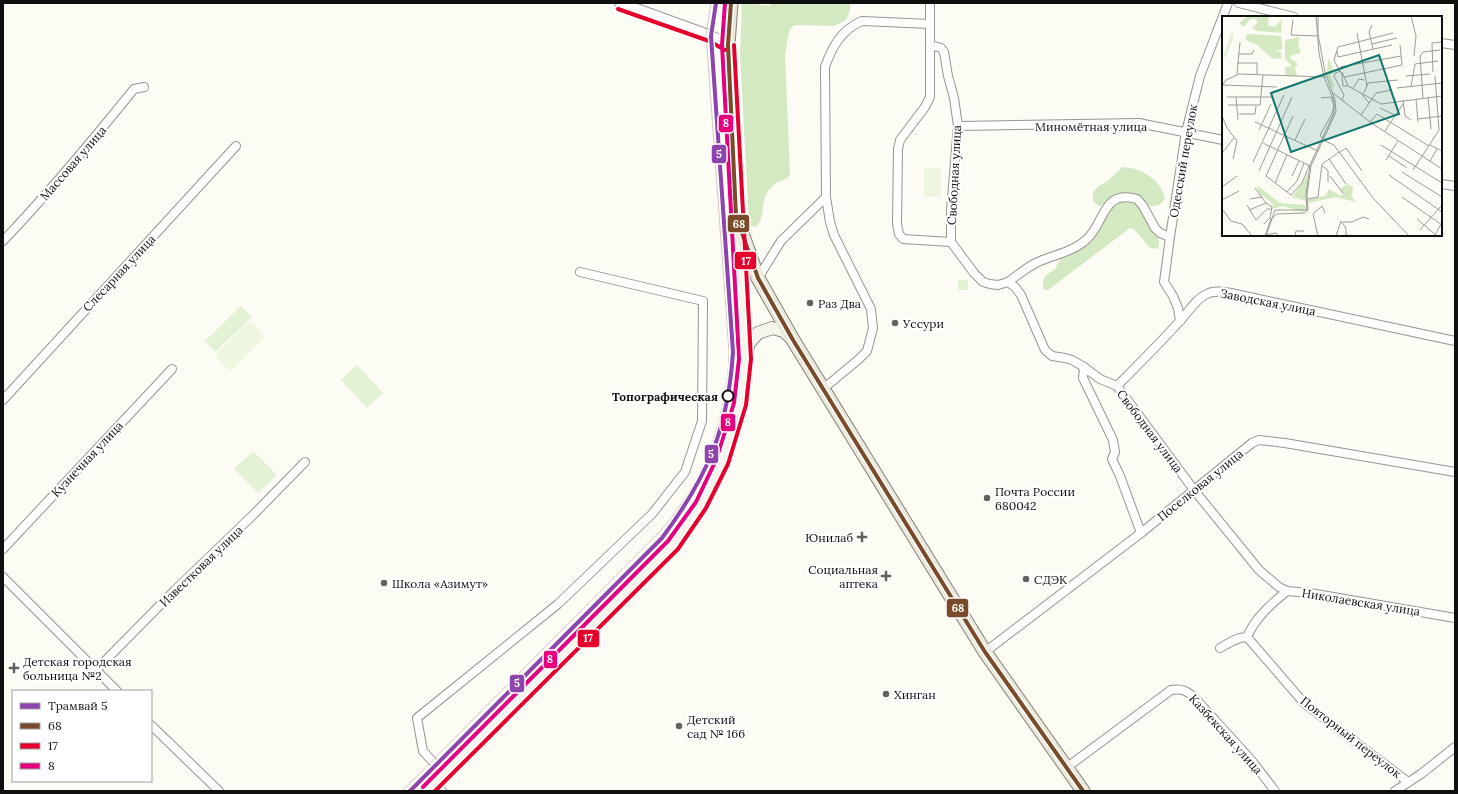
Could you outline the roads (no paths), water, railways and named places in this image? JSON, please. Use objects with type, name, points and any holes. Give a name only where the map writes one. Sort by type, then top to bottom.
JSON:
[{"type":"main road","points":[[731,3],[728,45],[736,216],[745,359]]},
{"type":"main road","points":[[736,216],[758,278],[793,340],[985,652],[1083,791]]},
{"type":"main road","points":[[435,788],[444,774],[674,545],[702,505],[722,462],[740,404],[745,359],[749,343],[758,333],[772,328],[784,331],[793,340]]},
{"type":"street","points":[[620,3],[711,36],[728,45]]},
{"type":"street","points":[[930,3],[930,97],[900,140],[898,149],[897,224],[899,234],[903,239],[951,242]]},
{"type":"street","name":"Одесский переулок","points":[[1223,16],[1228,3]]},
{"type":"street","points":[[1239,3],[1290,16]]},
{"type":"street","name":"Одесский переулок","points":[[1180,321],[1178,308],[1173,296],[1164,282],[1170,237],[1186,132],[1200,76],[1222,19]]},
{"type":"street","points":[[823,389],[859,359],[867,350],[873,328],[871,309],[834,235],[830,222],[826,197],[825,67],[832,48],[843,32],[862,21],[930,24]]},
{"type":"street","points":[[1442,43],[1455,45]]},
{"type":"street","name":"Свободная улица","points":[[930,45],[941,48],[944,52],[954,98],[958,126],[951,210],[951,242],[974,273],[983,282],[998,285],[1008,282],[1015,287],[1021,295],[1045,350],[1052,356],[1065,358],[1084,367],[1100,379],[1117,386],[1194,490],[1259,570],[1278,587],[1287,591]]},
{"type":"street","name":"Массовая улица","points":[[3,241],[93,140],[134,89],[144,87]]},
{"type":"street","name":"Миномётная улица","points":[[958,126],[1138,123],[1222,140]]},
{"type":"street","name":"Слесарная улица","points":[[3,400],[236,146]]},
{"type":"street","points":[[1442,184],[1455,186]]},
{"type":"street","points":[[758,278],[781,241],[826,197]]},
{"type":"street","points":[[1008,282],[1035,263],[1074,249],[1088,239],[1112,201],[1121,197],[1137,199],[1143,206],[1155,228],[1160,233],[1170,237]]},
{"type":"street","points":[[444,774],[423,751],[417,718],[558,604],[652,514],[684,472],[702,421],[703,301],[580,272]]},
{"type":"street","name":"Заводская улица","points":[[1117,386],[1180,321],[1194,304],[1205,294],[1211,292],[1254,298],[1455,341]]},
{"type":"street","points":[[1084,367],[1083,378],[1113,440],[1115,452],[1112,459],[1120,476],[1141,533]]},
{"type":"street","name":"Кузнечная улица","points":[[3,549],[172,369]]},
{"type":"street","name":"Поселковая улица","points":[[985,652],[1141,533],[1252,443],[1259,440],[1285,443],[1455,472]]},
{"type":"street","name":"Известковая улица","points":[[96,670],[305,462]]},
{"type":"street","points":[[3,577],[116,690]]},
{"type":"street","name":"Николаевская улица","points":[[1247,637],[1258,618],[1287,591],[1317,594],[1455,618]]},
{"type":"street","points":[[1220,648],[1241,637],[1247,637]]},
{"type":"street","name":"Повторный переулок","points":[[1247,637],[1304,703],[1408,782]]},
{"type":"street","name":"Казбекская улица","points":[[1066,768],[1171,690],[1179,689],[1187,691],[1195,698],[1252,761],[1274,791]]},
{"type":"street","points":[[152,726],[219,791]]},
{"type":"street","points":[[1395,791],[1421,774],[1455,747]]},
{"type":"tram line","points":[[402,791],[664,527],[678,509],[694,483],[710,447],[716,431],[724,398],[727,382],[729,351],[706,34],[711,3]]},
{"type":"tram line","name":"5","points":[[410,791],[662,538],[692,494],[713,451],[726,405],[733,352],[711,36],[716,3]]},
{"type":"place","name":"Раз Два","points":[[810,303]]},
{"type":"place","name":"Уссури","points":[[895,323]]},
{"type":"place","name":"Топографическая","points":[[728,396]]},
{"type":"place","name":"Почта России 680042","points":[[987,498]]},
{"type":"place","name":"Юнилаб","points":[[862,537]]},
{"type":"place","name":"Социальная аптека","points":[[886,576]]},
{"type":"place","name":"СДЭК","points":[[1026,579]]},
{"type":"place","name":"Школа «Азимут»","points":[[384,583]]},
{"type":"place","name":"Детская городская больница №2","points":[[14,668]]},
{"type":"place","name":"Хинган","points":[[886,694]]},
{"type":"place","name":"Детский сад № 166","points":[[679,726]]}]
